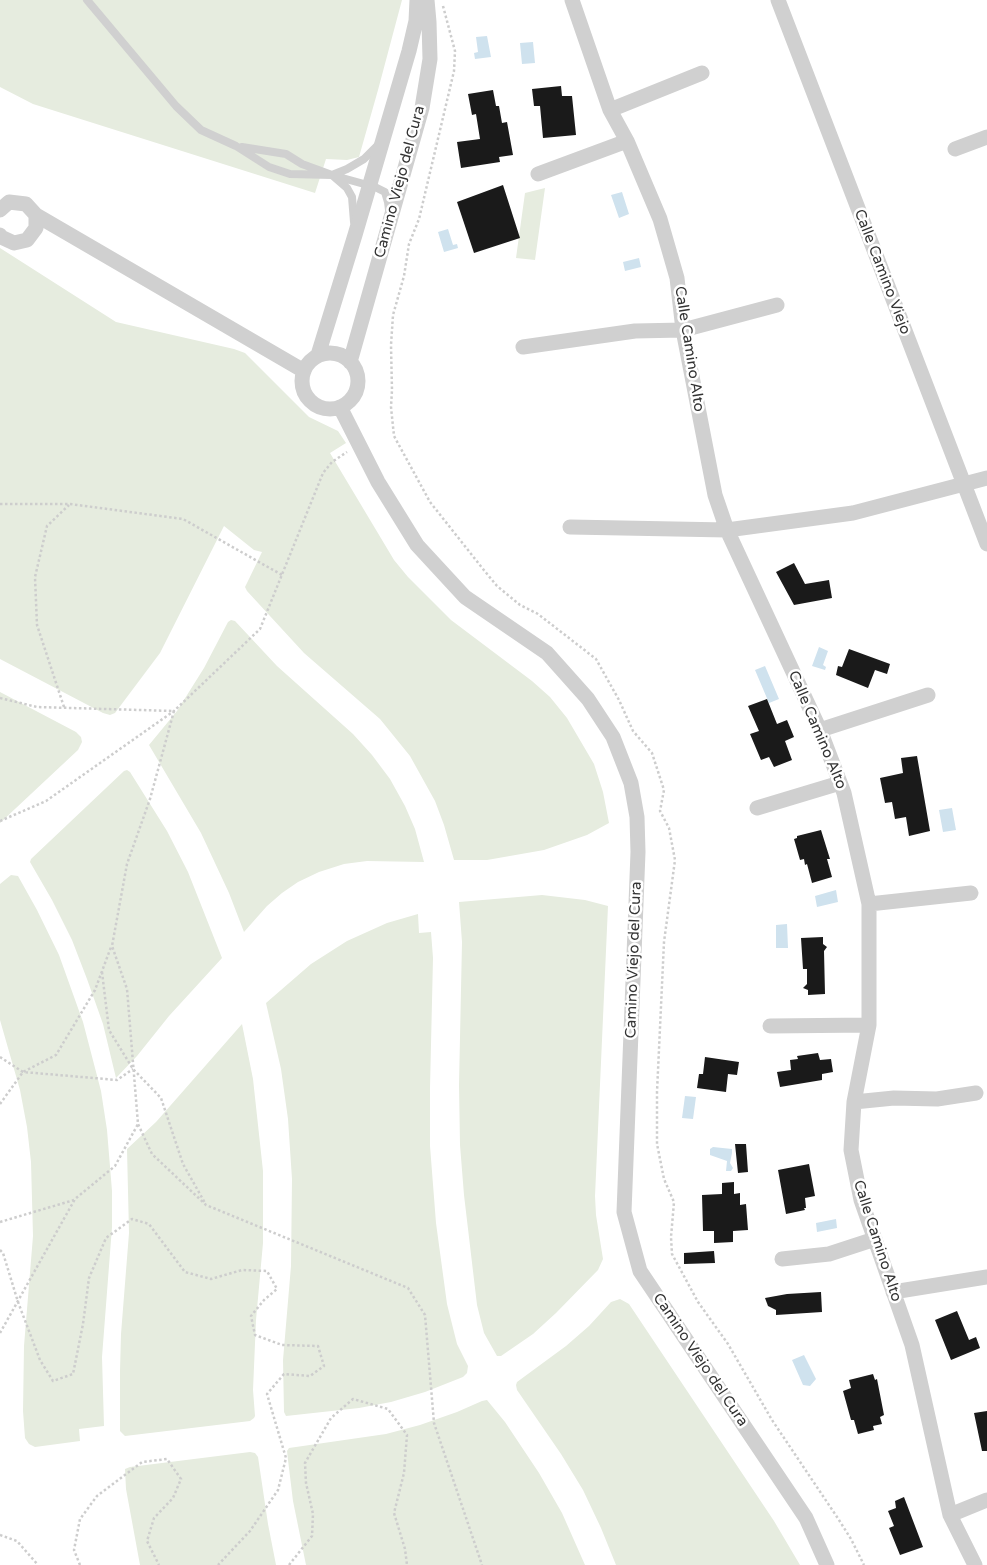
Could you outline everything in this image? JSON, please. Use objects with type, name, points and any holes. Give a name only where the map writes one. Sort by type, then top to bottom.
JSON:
[{"type":"street","name":"Camino Viejo del Cura","points":[[318,356],[410,51],[416,21],[417,0]]},
{"type":"street","name":"Camino Viejo del Cura","points":[[350,362],[422,108],[430,59],[429,22],[426,0]]},
{"type":"street","name":"Calle Camino Alto","points":[[572,0],[610,110],[627,141],[660,219],[677,278],[683,330],[715,495],[727,530],[820,730],[844,793],[869,904],[869,1025],[854,1102],[851,1150],[861,1200],[912,1345],[950,1515],[975,1565]]},
{"type":"street","name":"Calle Camino Viejo","points":[[778,0],[987,544]]},
{"type":"street","points":[[610,110],[702,73]]},
{"type":"street","points":[[954,149],[987,136]]},
{"type":"street","points":[[538,174],[627,141]]},
{"type":"street","points":[[3,203],[26,204],[36,215],[304,371]]},
{"type":"street","points":[[27,240],[36,228],[36,215]]},
{"type":"street","points":[[0,235],[14,243],[49,234],[71,236]]},
{"type":"street","points":[[523,347],[635,331],[683,330],[777,305]]},
{"type":"street","points":[[329,353],[341,355],[350,362],[356,371],[358,382],[355,392],[349,401],[340,407],[330,409],[319,407],[310,401],[304,392],[302,381],[304,371],[309,362],[318,356],[329,353]]},
{"type":"street","name":"Camino Viejo del Cura","points":[[340,407],[378,482],[417,545],[465,596],[546,654],[588,699],[613,737],[631,783],[637,817],[638,852],[624,1212],[640,1271],[806,1518],[827,1565]]},
{"type":"street","points":[[570,527],[727,530],[853,512],[987,478]]},
{"type":"street","points":[[820,730],[928,695]]},
{"type":"street","points":[[757,808],[840,783]]},
{"type":"street","points":[[869,904],[970,893]]},
{"type":"street","points":[[770,1026],[869,1025]]},
{"type":"street","points":[[854,1102],[894,1098],[937,1100],[976,1093]]},
{"type":"street","points":[[782,1259],[829,1254],[875,1239]]},
{"type":"street","points":[[893,1292],[987,1277]]},
{"type":"street","points":[[950,1515],[987,1500]]},
{"type":"lane","points":[[87,0],[176,106],[201,130],[236,146],[269,167],[290,174],[332,175],[364,159],[384,139]]},
{"type":"lane","points":[[236,146],[286,154],[302,164],[385,192],[388,202],[389,225]]},
{"type":"lane","points":[[332,175],[347,188],[352,198],[355,235]]},
{"type":"path","points":[[440,0],[455,51],[454,71],[418,219],[409,244],[404,276],[393,316],[390,345],[391,407],[394,436],[430,502],[497,586],[520,605],[538,614],[596,659],[619,700],[633,731],[652,753],[664,790],[660,811],[669,828],[675,860],[664,942],[657,1092],[657,1144],[664,1179],[674,1202],[671,1237],[672,1254],[698,1302],[728,1344],[772,1420],[851,1539],[864,1565]]},
{"type":"path","points":[[0,821],[46,801],[174,711],[260,628],[323,473],[332,462],[358,445]]},
{"type":"path","points":[[0,504],[70,504],[183,519],[282,575]]},
{"type":"path","points":[[64,708],[37,625],[35,577],[47,526],[70,504]]},
{"type":"path","points":[[0,698],[37,707],[174,711]]},
{"type":"path","points":[[0,1104],[24,1072],[56,1055],[95,990],[112,946],[127,864],[150,799],[174,711]]},
{"type":"path","points":[[112,946],[127,989],[138,1124],[152,1154],[206,1205],[408,1288],[425,1316],[434,1423],[482,1565]]},
{"type":"path","points":[[102,972],[109,1030],[133,1069],[161,1098],[183,1164],[206,1205]]},
{"type":"path","points":[[0,1057],[24,1072],[117,1080],[133,1069]]},
{"type":"path","points":[[0,1333],[75,1199],[115,1166],[138,1124]]},
{"type":"path","points":[[0,1222],[75,1199]]},
{"type":"path","points":[[0,1250],[3,1253],[18,1302],[40,1360],[53,1380],[73,1374],[83,1324],[89,1278],[106,1238],[132,1219],[148,1224],[185,1272],[212,1278],[242,1270],[267,1271],[277,1289],[264,1300],[251,1316],[255,1336],[282,1345],[318,1346],[324,1366],[310,1376],[284,1374],[267,1394],[286,1458],[278,1490],[250,1532],[218,1565]]},
{"type":"path","points":[[289,1565],[312,1536],[313,1514],[306,1483],[305,1463],[331,1418],[353,1399],[388,1409],[407,1435],[404,1473],[394,1513],[405,1549],[407,1565]]},
{"type":"path","points":[[80,1565],[74,1550],[80,1519],[97,1496],[142,1462],[167,1460],[181,1479],[174,1498],[154,1518],[147,1541],[159,1565]]},
{"type":"path","points":[[0,1534],[17,1541],[38,1565]]},
{"type":"shaded area","points":[[0,0],[402,0],[359,157],[347,160],[326,159],[315,193],[33,104],[0,87]]},
{"type":"shaded area","points":[[545,188],[535,260],[516,258],[525,193]]},
{"type":"shaded area","points":[[0,248],[116,322],[245,353],[309,417],[338,431],[346,443],[330,453],[394,560],[408,577],[451,620],[532,681],[550,697],[567,718],[594,764],[603,792],[609,823],[587,835],[544,850],[487,860],[454,860],[435,801],[410,756],[380,719],[304,653],[247,591],[245,587],[262,552],[254,550],[224,526],[160,653],[115,713],[110,715],[103,713],[0,659]]},
{"type":"shaded area","points":[[231,620],[235,621],[277,666],[353,734],[372,755],[390,779],[405,806],[415,829],[424,862],[367,861],[344,864],[319,872],[298,882],[282,893],[267,906],[244,932],[229,893],[201,833],[149,745],[177,711],[204,668],[228,622]]},
{"type":"shaded area","points":[[0,692],[76,732],[81,737],[82,742],[78,750],[0,823]]},
{"type":"shaded area","points":[[127,770],[167,831],[188,872],[222,958],[116,1078],[103,1024],[72,940],[30,862]]},
{"type":"shaded area","points":[[11,875],[18,876],[37,910],[59,955],[83,1022],[101,1091],[107,1130],[112,1191],[112,1227],[102,1357],[104,1426],[79,1429],[80,1441],[35,1447],[29,1444],[25,1438],[23,1411],[24,1346],[33,1236],[31,1162],[20,1090],[0,1020],[0,884]]},
{"type":"shaded area","points":[[542,895],[585,900],[608,906],[595,1196],[603,1259],[598,1270],[556,1313],[533,1334],[501,1356],[497,1356],[484,1333],[477,1305],[464,1195],[460,1145],[459,1085],[462,942],[459,902]]},
{"type":"shaded area","points":[[418,914],[419,933],[431,932],[433,958],[430,1146],[436,1223],[447,1304],[457,1344],[468,1366],[467,1373],[463,1377],[425,1392],[391,1402],[359,1408],[286,1416],[284,1412],[283,1360],[291,1266],[292,1179],[288,1119],[281,1069],[266,1003],[311,964],[347,941],[387,923]]},
{"type":"shaded area","points":[[242,1024],[253,1079],[263,1171],[263,1243],[256,1320],[253,1390],[255,1416],[250,1421],[125,1436],[120,1431],[120,1371],[129,1233],[127,1149],[156,1122]]},
{"type":"shaded area","points":[[620,1299],[629,1304],[774,1521],[800,1565],[616,1565],[583,1490],[517,1390],[516,1385],[517,1382],[566,1346],[589,1326],[611,1302]]},
{"type":"shaded area","points":[[487,1400],[505,1422],[539,1473],[562,1513],[585,1565],[306,1565],[293,1501],[287,1451],[289,1448],[386,1434],[420,1425]]},
{"type":"shaded area","points":[[250,1452],[255,1453],[258,1457],[276,1565],[140,1565],[126,1489],[125,1469]]},
{"type":"water","points":[[487,36],[491,57],[475,59],[474,53],[478,52],[476,37]]},
{"type":"water","points":[[533,42],[535,63],[522,64],[520,43]]},
{"type":"water","points":[[622,192],[629,214],[619,218],[611,195]]},
{"type":"water","points":[[448,229],[453,245],[457,244],[458,248],[444,252],[438,232]]},
{"type":"water","points":[[639,258],[641,267],[625,271],[623,262]]},
{"type":"water","points":[[819,647],[828,651],[823,665],[826,667],[825,670],[812,666]]},
{"type":"water","points":[[765,666],[779,699],[769,703],[755,670]]},
{"type":"water","points":[[952,808],[956,830],[943,832],[939,810]]},
{"type":"water","points":[[836,890],[838,902],[817,907],[815,896]]},
{"type":"water","points":[[787,924],[788,948],[776,948],[776,925]]},
{"type":"water","points":[[685,1096],[696,1097],[693,1119],[682,1118]]},
{"type":"water","points":[[713,1147],[732,1149],[730,1163],[733,1168],[731,1171],[726,1171],[727,1161],[710,1155],[710,1149]]},
{"type":"water","points":[[836,1219],[837,1228],[817,1232],[816,1223]]},
{"type":"water","points":[[804,1355],[816,1379],[810,1386],[803,1385],[792,1360]]},
{"type":"building","points":[[561,86],[562,96],[572,96],[576,135],[543,138],[540,106],[534,106],[532,89]]},
{"type":"building","points":[[493,90],[496,106],[499,106],[502,123],[507,122],[513,155],[499,157],[500,162],[461,168],[457,142],[480,139],[476,114],[472,115],[468,94]]},
{"type":"building","points":[[503,185],[520,238],[474,253],[457,202]]},
{"type":"building","points":[[794,563],[805,584],[829,580],[832,598],[794,605],[776,572]]},
{"type":"building","points":[[849,649],[890,664],[887,674],[875,670],[868,688],[836,675],[838,666],[842,667]]},
{"type":"building","points":[[767,699],[777,724],[787,720],[794,737],[785,741],[792,760],[774,767],[769,757],[761,760],[750,734],[759,731],[748,706]]},
{"type":"building","points":[[917,756],[930,831],[909,836],[906,817],[895,819],[892,802],[885,803],[880,778],[903,773],[901,758]]},
{"type":"building","points":[[821,830],[830,859],[827,859],[832,877],[812,883],[807,864],[805,865],[804,859],[800,860],[794,839],[797,836]]},
{"type":"building","points":[[823,937],[823,944],[827,947],[824,951],[825,994],[808,995],[808,990],[803,988],[807,984],[807,969],[803,969],[801,938]]},
{"type":"building","points":[[818,1053],[820,1060],[831,1059],[833,1072],[822,1074],[822,1080],[780,1087],[777,1072],[791,1070],[790,1060],[798,1059],[797,1056]]},
{"type":"building","points":[[705,1057],[739,1062],[737,1075],[728,1074],[726,1092],[697,1088],[699,1074],[703,1074]]},
{"type":"building","points":[[735,1144],[746,1144],[748,1172],[738,1173]]},
{"type":"building","points":[[809,1164],[815,1196],[805,1198],[805,1210],[786,1214],[778,1170]]},
{"type":"building","points":[[734,1182],[734,1194],[740,1193],[740,1205],[746,1204],[748,1230],[733,1231],[733,1242],[714,1243],[714,1231],[703,1231],[702,1195],[722,1194],[722,1183]]},
{"type":"building","points":[[714,1251],[715,1263],[684,1264],[684,1253]]},
{"type":"building","points":[[821,1292],[822,1312],[776,1315],[776,1310],[768,1306],[765,1298],[787,1294]]},
{"type":"building","points":[[957,1311],[969,1340],[976,1337],[980,1348],[951,1360],[935,1320]]},
{"type":"building","points":[[873,1374],[875,1380],[877,1379],[884,1415],[880,1417],[882,1424],[873,1426],[874,1430],[858,1434],[854,1420],[851,1420],[843,1391],[851,1388],[849,1380]]},
{"type":"building","points":[[987,1411],[987,1451],[982,1451],[974,1413]]},
{"type":"building","points":[[904,1497],[923,1547],[900,1555],[889,1528],[894,1526],[888,1511],[896,1508],[895,1501]]}]
